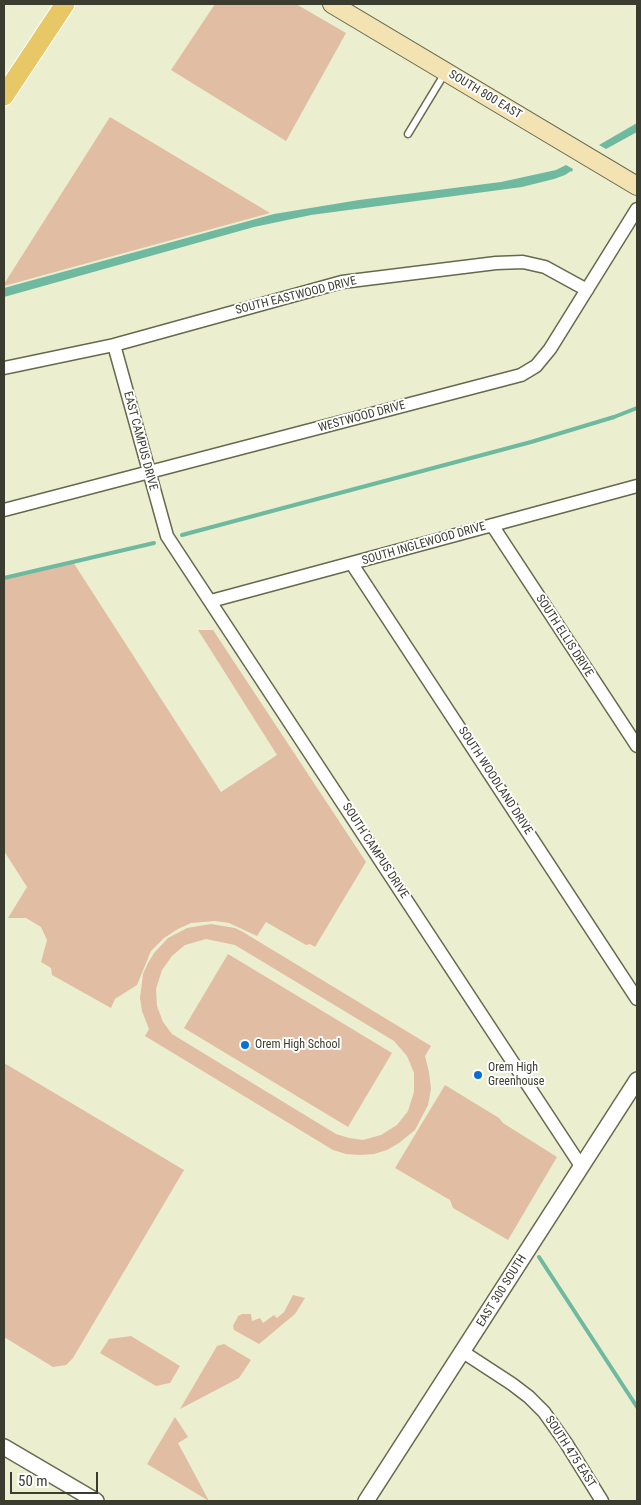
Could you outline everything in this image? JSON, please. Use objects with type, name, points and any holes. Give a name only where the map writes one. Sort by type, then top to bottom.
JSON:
[{"type":"main road","points":[[4,96],[65,4]]},
{"type":"main road","name":"SOUTH 800 EAST","points":[[332,4],[637,186]]},
{"type":"street","name":"WESTWOOD DRIVE","points":[[4,510],[521,375],[543,360],[637,209]]},
{"type":"street","name":"SOUTH EASTWOOD DRIVE","points":[[4,368],[114,345],[342,282],[523,262],[545,267],[587,290]]},
{"type":"street","name":"EAST CAMPUS DRIVE","points":[[114,345],[167,536]]},
{"type":"street","name":"SOUTH INGLEWOOD DRIVE","points":[[211,601],[637,486]]},
{"type":"street","name":"SOUTH ELLIS DRIVE","points":[[492,525],[637,746]]},
{"type":"street","name":"SOUTH CAMPUS DRIVE","points":[[167,536],[581,1166]]},
{"type":"street","name":"SOUTH WOODLAND DRIVE","points":[[352,564],[637,999]]},
{"type":"street","name":"EAST 300 SOUTH","points":[[366,1501],[637,1080]]},
{"type":"street","name":"SOUTH 475 EAST","points":[[463,1352],[529,1396],[544,1412],[566,1443],[599,1500]]},
{"type":"street","points":[[4,1447],[96,1501]]},
{"type":"lane","points":[[408,134],[446,72]]},
{"type":"shaded area","points":[[215,4],[296,4],[346,33],[286,141],[171,70]]},
{"type":"shaded area","points":[[110,117],[270,213],[4,286],[4,284]]},
{"type":"shaded area","points":[[637,123],[637,132],[606,149],[599,145]]},
{"type":"shaded area","points":[[566,165],[573,169],[572,172],[554,179],[522,187],[311,215],[254,227],[4,297],[4,288],[274,214],[359,200],[501,182],[556,170]]},
{"type":"shaded area","points":[[73,562],[221,792],[277,755],[198,630],[213,630],[366,862],[315,947],[310,944],[306,945],[266,922],[257,936],[229,923],[215,921],[191,923],[164,938],[151,951],[137,985],[115,999],[111,1008],[52,975],[51,968],[41,962],[47,940],[41,927],[26,918],[8,918],[27,887],[4,851],[4,578]]},
{"type":"shaded area","points":[[211,924],[235,928],[431,1046],[425,1056],[431,1089],[428,1105],[415,1130],[399,1143],[387,1150],[374,1154],[346,1154],[333,1150],[145,1036],[149,1029],[142,1011],[140,998],[143,974],[154,953],[168,938],[187,928]],"holes":[[[206,939],[235,945],[394,1041],[407,1056],[414,1073],[414,1092],[408,1111],[397,1125],[381,1135],[363,1140],[336,1134],[172,1034],[163,1022],[157,1006],[156,989],[162,970],[172,956],[185,945]]]},
{"type":"shaded area","points":[[228,954],[392,1053],[348,1127],[184,1028]]},
{"type":"shaded area","points":[[4,1063],[184,1170],[73,1358],[66,1365],[53,1367],[4,1337]]},
{"type":"shaded area","points":[[445,1085],[557,1157],[508,1240],[453,1208],[450,1200],[395,1168]]},
{"type":"shaded area","points":[[293,1295],[305,1298],[295,1314],[259,1344],[234,1330],[233,1326],[238,1316],[242,1314],[251,1314],[252,1321],[260,1318],[263,1323],[274,1315],[277,1318],[284,1312]]},
{"type":"shaded area","points":[[131,1336],[180,1366],[170,1383],[156,1386],[100,1353],[109,1339]]},
{"type":"shaded area","points":[[224,1344],[251,1360],[239,1378],[180,1409],[217,1346]]},
{"type":"shaded area","points":[[175,1417],[188,1437],[178,1443],[209,1501],[147,1464]]},
{"type":"waterway","points":[[182,535],[531,442],[614,417],[637,408]]},
{"type":"waterway","points":[[4,578],[154,543]]},
{"type":"waterway","points":[[539,1257],[637,1407]]},
{"type":"place","name":"Orem High School","points":[[245,1045]]},
{"type":"place","name":"Orem High Greenhouse","points":[[478,1075]]}]
